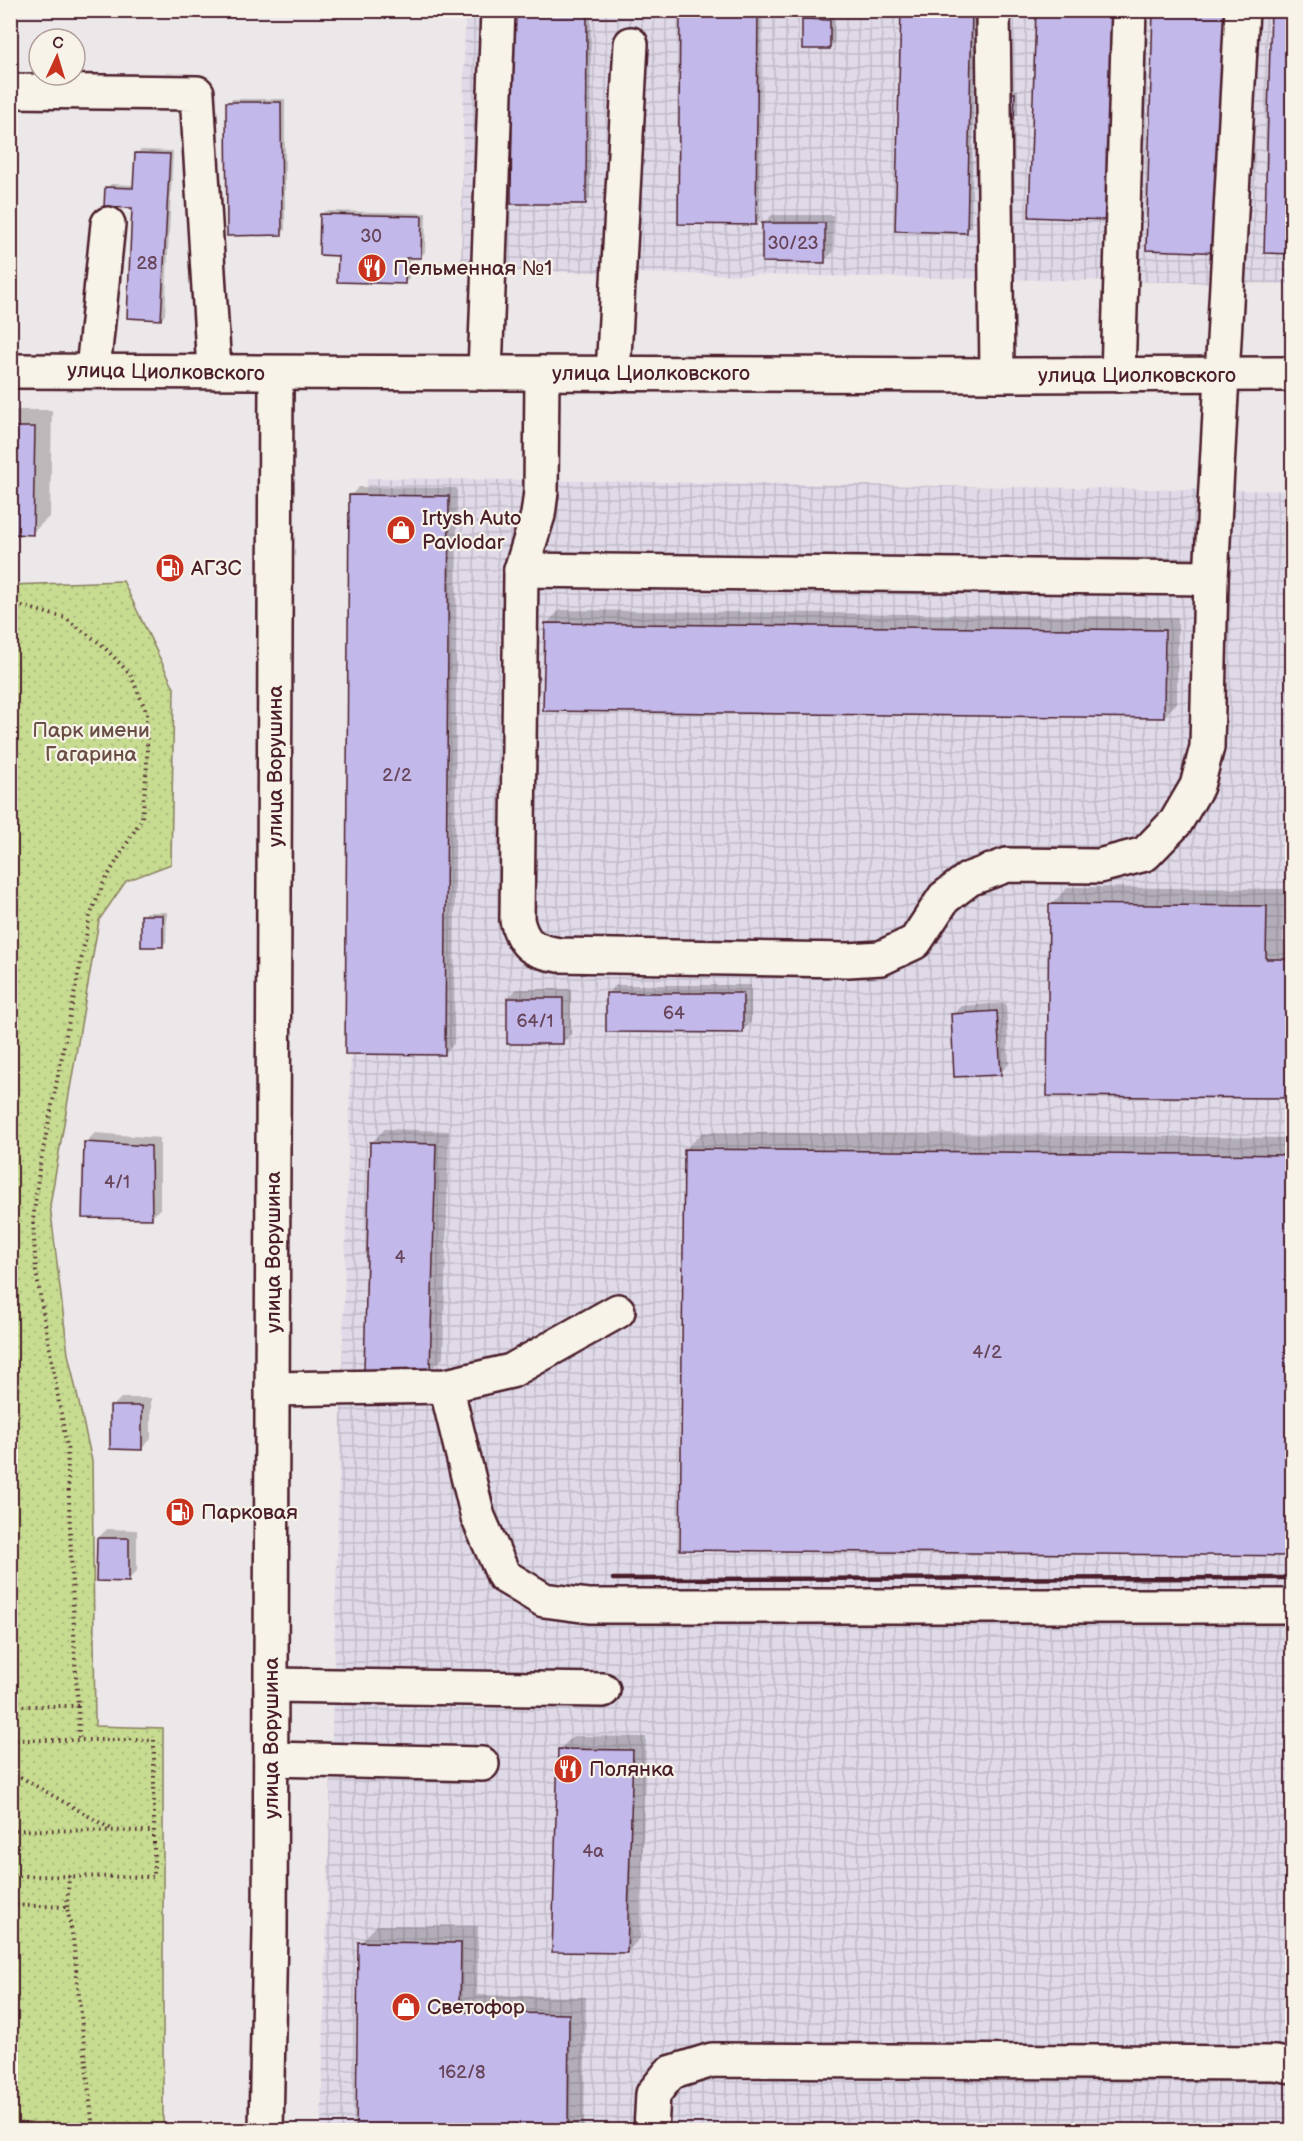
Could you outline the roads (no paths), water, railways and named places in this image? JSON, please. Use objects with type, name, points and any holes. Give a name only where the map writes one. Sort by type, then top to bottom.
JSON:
[{"type":"street","points":[[485,373],[498,10]]},
{"type":"street","points":[[993,10],[997,375]]},
{"type":"street","points":[[1118,375],[1129,10]]},
{"type":"street","points":[[542,373],[541,492],[538,515],[521,570],[517,920],[520,933],[529,945],[542,952],[559,955],[848,960],[881,958],[915,942],[944,898],[969,879],[1007,865],[1099,866],[1145,854],[1176,822],[1197,786],[1207,747],[1210,578],[1242,10]]},
{"type":"street","points":[[613,374],[631,44]]},
{"type":"street","points":[[10,91],[197,93],[214,370]]},
{"type":"street","points":[[93,370],[108,224]]},
{"type":"street","name":"улица Циолковского","points":[[10,371],[1293,374]]},
{"type":"street","name":"улица Ворушина","points":[[266,2130],[270,1944],[276,373]]},
{"type":"street","points":[[521,570],[1210,578]]},
{"type":"street","points":[[273,1389],[446,1386],[512,1371],[618,1311]]},
{"type":"street","points":[[446,1386],[478,1517],[504,1576],[544,1600],[590,1606],[1293,1606]]},
{"type":"street","points":[[271,1685],[603,1690]]},
{"type":"street","points":[[271,1759],[482,1764]]},
{"type":"street","points":[[651,2130],[653,2094],[670,2073],[712,2060],[1263,2063],[1293,2066]]},
{"type":"railway","points":[[613,1579],[1292,1578]]},
{"type":"place","name":"Пельменная №1","points":[[372,268]]},
{"type":"place","name":"Irtysh Auto Pavlodar","points":[[401,530]]},
{"type":"place","name":"АГЗС","points":[[170,568]]},
{"type":"place","name":"Парковая","points":[[180,1512]]},
{"type":"place","name":"Полянка","points":[[568,1769]]},
{"type":"place","name":"Светофор","points":[[406,2007]]},
{"type":"park label","name":"Парк имени Гагарина","points":[[91,742]]}]
